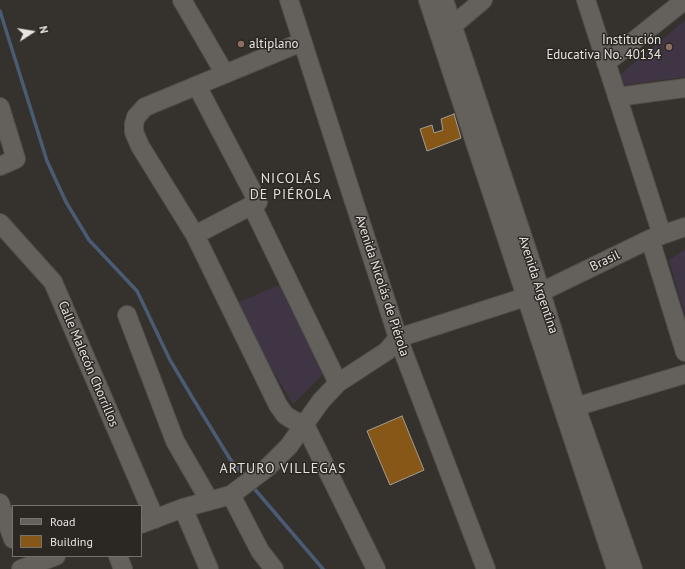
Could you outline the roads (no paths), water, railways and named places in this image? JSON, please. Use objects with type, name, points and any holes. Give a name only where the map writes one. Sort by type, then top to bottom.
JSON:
[{"type":"street","points":[[182,0],[225,74]]},
{"type":"street","name":"Avenida Nicolás de Piérola","points":[[289,0],[398,338],[486,569]]},
{"type":"street","name":"Avenida Argentina","points":[[428,0],[446,32],[609,524],[633,569]]},
{"type":"street","name":"Avenida Argentina","points":[[444,0],[446,32]]},
{"type":"street","points":[[446,32],[483,0]]},
{"type":"street","points":[[586,0],[617,96],[656,237],[685,352]]},
{"type":"street","points":[[606,63],[685,0]]},
{"type":"street","points":[[302,42],[145,107],[140,112],[134,124],[136,139],[195,235],[278,405],[285,415],[293,420],[305,424],[376,569]]},
{"type":"street","points":[[195,235],[258,202],[197,86]]},
{"type":"street","points":[[617,96],[685,88]]},
{"type":"street","points":[[0,107],[16,159],[0,166]]},
{"type":"street","points":[[252,206],[338,383]]},
{"type":"street","name":"Calle Malecón Chorrillos","points":[[0,223],[53,282],[142,505]]},
{"type":"street","name":"Brasil","points":[[398,338],[534,295],[656,237],[685,227]]},
{"type":"street","points":[[127,315],[175,441],[209,500]]},
{"type":"street","points":[[148,521],[182,508],[234,492],[257,476],[289,446],[322,401],[338,383],[387,351],[398,338]]},
{"type":"street","points":[[570,409],[685,374]]},
{"type":"street","points":[[234,492],[260,551],[274,569]]},
{"type":"street","points":[[0,503],[12,536]]},
{"type":"street","name":"Calle Malecón Chorrillos","points":[[142,506],[148,521]]},
{"type":"street","points":[[182,508],[209,569]]},
{"type":"street","name":"Avenida Argentina","points":[[609,524],[616,569]]},
{"type":"street","points":[[21,564],[52,557]]},
{"type":"street","points":[[118,557],[123,569]]},
{"type":"waterway","points":[[0,11],[47,161],[66,202],[89,240],[137,291],[170,360],[230,459],[246,478]]},
{"type":"waterway","points":[[252,486],[323,569]]},
{"type":"place","name":"altiplano","points":[[241,44]]},
{"type":"place","name":"Institución Educativa No. 40134","points":[[669,47]]},
{"type":"district","name":"NICOLÁS DE PIÉROLA","points":[[291,188]]},
{"type":"district","name":"ARTURO VILLEGAS","points":[[283,469]]}]
